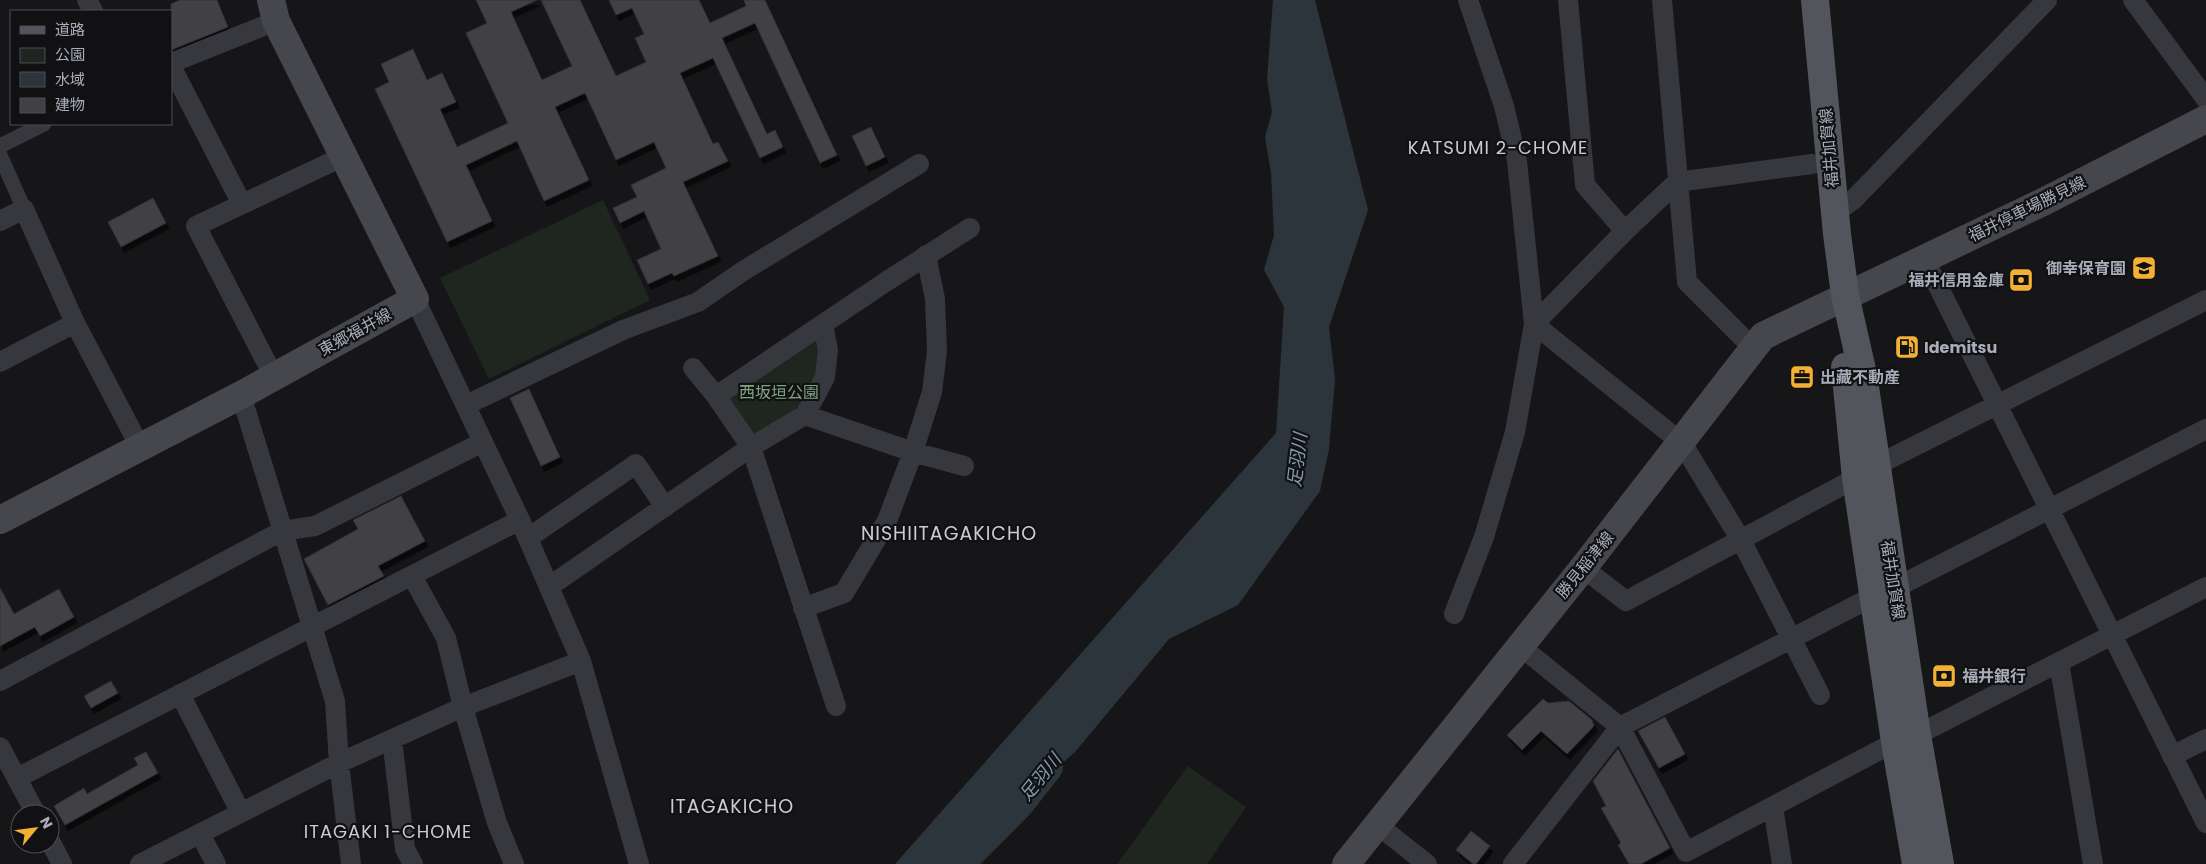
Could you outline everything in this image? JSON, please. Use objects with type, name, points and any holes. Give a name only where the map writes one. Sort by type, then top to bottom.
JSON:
[{"type":"main road","name":"福井加賀線","points":[[1815,0],[1835,213],[1845,296],[1863,374],[1865,472],[1906,738],[1916,864]]},
{"type":"main road","points":[[274,10],[415,299]]},
{"type":"main road","name":"福井停車場勝見線","points":[[1845,296],[2045,201],[2206,119]]},
{"type":"main road","name":"勝見稲津線","points":[[1346,864],[1682,443],[1763,336],[1845,296]]},
{"type":"main road","name":"東郷福井線","points":[[0,520],[241,395],[415,299]]},
{"type":"main road","name":"福井加賀線","points":[[1906,738],[1940,864]]},
{"type":"street","points":[[1454,614],[1484,537],[1515,432],[1534,324],[1517,161],[1504,106],[1468,0]]},
{"type":"street","points":[[1568,0],[1585,185],[1625,231]]},
{"type":"street","points":[[1662,0],[1687,282],[1753,348]]},
{"type":"street","points":[[1835,213],[1853,200],[2047,0]]},
{"type":"street","points":[[2133,0],[2206,99]]},
{"type":"street","points":[[172,63],[274,10]]},
{"type":"street","points":[[172,66],[242,204]]},
{"type":"street","points":[[0,146],[42,125]]},
{"type":"street","points":[[0,155],[75,323],[140,447]]},
{"type":"street","points":[[274,377],[196,226],[344,156]]},
{"type":"street","points":[[466,405],[623,330],[698,302],[743,271],[919,164]]},
{"type":"street","points":[[1534,324],[1625,231],[1678,182],[1812,164]]},
{"type":"street","points":[[0,221],[24,209]]},
{"type":"street","points":[[716,396],[926,255],[970,228]]},
{"type":"street","points":[[803,608],[844,594],[887,522],[913,452],[932,392],[937,351],[934,299],[926,255]]},
{"type":"street","points":[[1924,258],[2206,823]]},
{"type":"street","points":[[415,299],[550,586],[581,661],[639,864]]},
{"type":"street","points":[[1583,568],[1626,601],[1865,472],[2206,300]]},
{"type":"street","points":[[0,362],[75,323]]},
{"type":"street","points":[[550,586],[751,447],[805,415],[825,377],[828,350],[823,324]]},
{"type":"street","points":[[1534,324],[1682,443],[1741,540],[1820,694]]},
{"type":"street","points":[[693,368],[716,396],[751,447],[836,706]]},
{"type":"street","points":[[241,395],[335,700],[339,763],[351,864]]},
{"type":"street","points":[[805,415],[913,452],[964,466]]},
{"type":"street","points":[[1513,864],[1620,727],[2206,429]]},
{"type":"street","points":[[0,681],[282,531],[315,526],[483,442]]},
{"type":"street","points":[[17,778],[412,576],[524,530],[636,464],[664,507]]},
{"type":"street","points":[[412,576],[446,638],[463,707],[498,823],[514,864]]},
{"type":"street","points":[[1520,646],[1620,727],[1686,852],[1906,738],[2206,587]]},
{"type":"street","points":[[140,864],[339,763],[463,707],[581,661]]},
{"type":"street","points":[[2059,662],[2093,864]]},
{"type":"street","points":[[180,694],[241,813]]},
{"type":"street","points":[[392,739],[404,849],[413,864]]},
{"type":"street","points":[[2172,756],[2206,739]]},
{"type":"street","points":[[0,747],[31,804]]},
{"type":"street","points":[[1774,807],[1782,864]]},
{"type":"street","points":[[1378,826],[1427,864]]},
{"type":"street","points":[[200,834],[216,864]]},
{"type":"green space","points":[[603,200],[650,300],[489,379],[440,278]]},
{"type":"green space","name":"西坂垣公園","points":[[818,332],[824,358],[803,412],[749,441],[722,397]]},
{"type":"green space","points":[[1188,766],[1246,807],[1207,864],[1117,864]]},
{"type":"water","points":[[1273,0],[1315,0],[1368,210],[1329,327],[1335,379],[1329,449],[1320,491],[1238,605],[1169,639],[1075,752],[971,844],[956,864],[895,864],[1276,433],[1284,307],[1264,270],[1274,235],[1271,173],[1265,137],[1272,112],[1267,79]]},
{"type":"building","points":[[180,0],[217,0],[228,27],[172,50],[171,4]]},
{"type":"building","points":[[476,0],[537,0],[511,12],[542,80],[572,66],[541,0],[580,0],[616,76],[646,62],[635,38],[644,34],[632,8],[616,15],[609,0],[699,0],[710,23],[746,6],[744,0],[765,0],[837,155],[820,163],[755,23],[722,38],[767,134],[775,130],[783,147],[760,158],[713,58],[680,73],[713,144],[718,142],[728,161],[683,182],[718,256],[674,276],[672,273],[648,284],[637,260],[661,249],[644,211],[620,223],[613,208],[637,197],[631,185],[666,168],[654,142],[616,160],[585,93],[555,107],[589,180],[544,201],[517,141],[466,165],[492,221],[447,242],[375,89],[389,82],[381,64],[413,49],[427,80],[442,73],[456,102],[440,109],[457,147],[508,123],[466,33],[487,23]]},
{"type":"building","points":[[871,127],[885,157],[866,166],[852,136]]},
{"type":"building","points":[[153,198],[166,223],[121,247],[108,222]]},
{"type":"building","points":[[529,389],[560,457],[541,466],[510,398]]},
{"type":"building","points":[[401,496],[425,541],[378,566],[384,576],[328,605],[304,559],[358,529],[353,520]]},
{"type":"building","points":[[0,588],[14,614],[59,589],[74,617],[40,636],[35,627],[0,646]]},
{"type":"building","points":[[111,681],[118,693],[91,708],[84,696]]},
{"type":"building","points":[[1543,699],[1548,703],[1569,701],[1592,720],[1594,726],[1567,754],[1541,731],[1522,750],[1507,735]]},
{"type":"building","points":[[1665,717],[1685,754],[1659,768],[1638,731]]},
{"type":"building","points":[[1618,749],[1670,848],[1641,864],[1629,864],[1618,845],[1621,843],[1601,808],[1606,806],[1593,781]]},
{"type":"building","points":[[146,752],[158,773],[65,825],[60,816],[60,804],[57,804],[84,788],[87,794],[138,765],[134,758]]},
{"type":"building","points":[[1471,831],[1490,846],[1476,864],[1473,864],[1456,850]]},
{"type":"waterway","name":"足羽川","points":[[959,864],[1019,804],[1048,767]]},
{"type":"place","name":"御幸保育園","points":[[2144,268]]},
{"type":"place","name":"福井信用金庫","points":[[2021,280]]},
{"type":"place","name":"Idemitsu","points":[[1907,347]]},
{"type":"place","name":"出藏不動産","points":[[1802,377]]},
{"type":"place","name":"福井銀行","points":[[1944,676]]},
{"type":"district","name":"KATSUMI 2-CHOME","points":[[1498,147]]},
{"type":"district","name":"NISHIITAGAKICHO","points":[[949,533]]},
{"type":"district","name":"ITAGAKICHO","points":[[732,806]]},
{"type":"district","name":"ITAGAKI 1-CHOME","points":[[388,831]]}]
